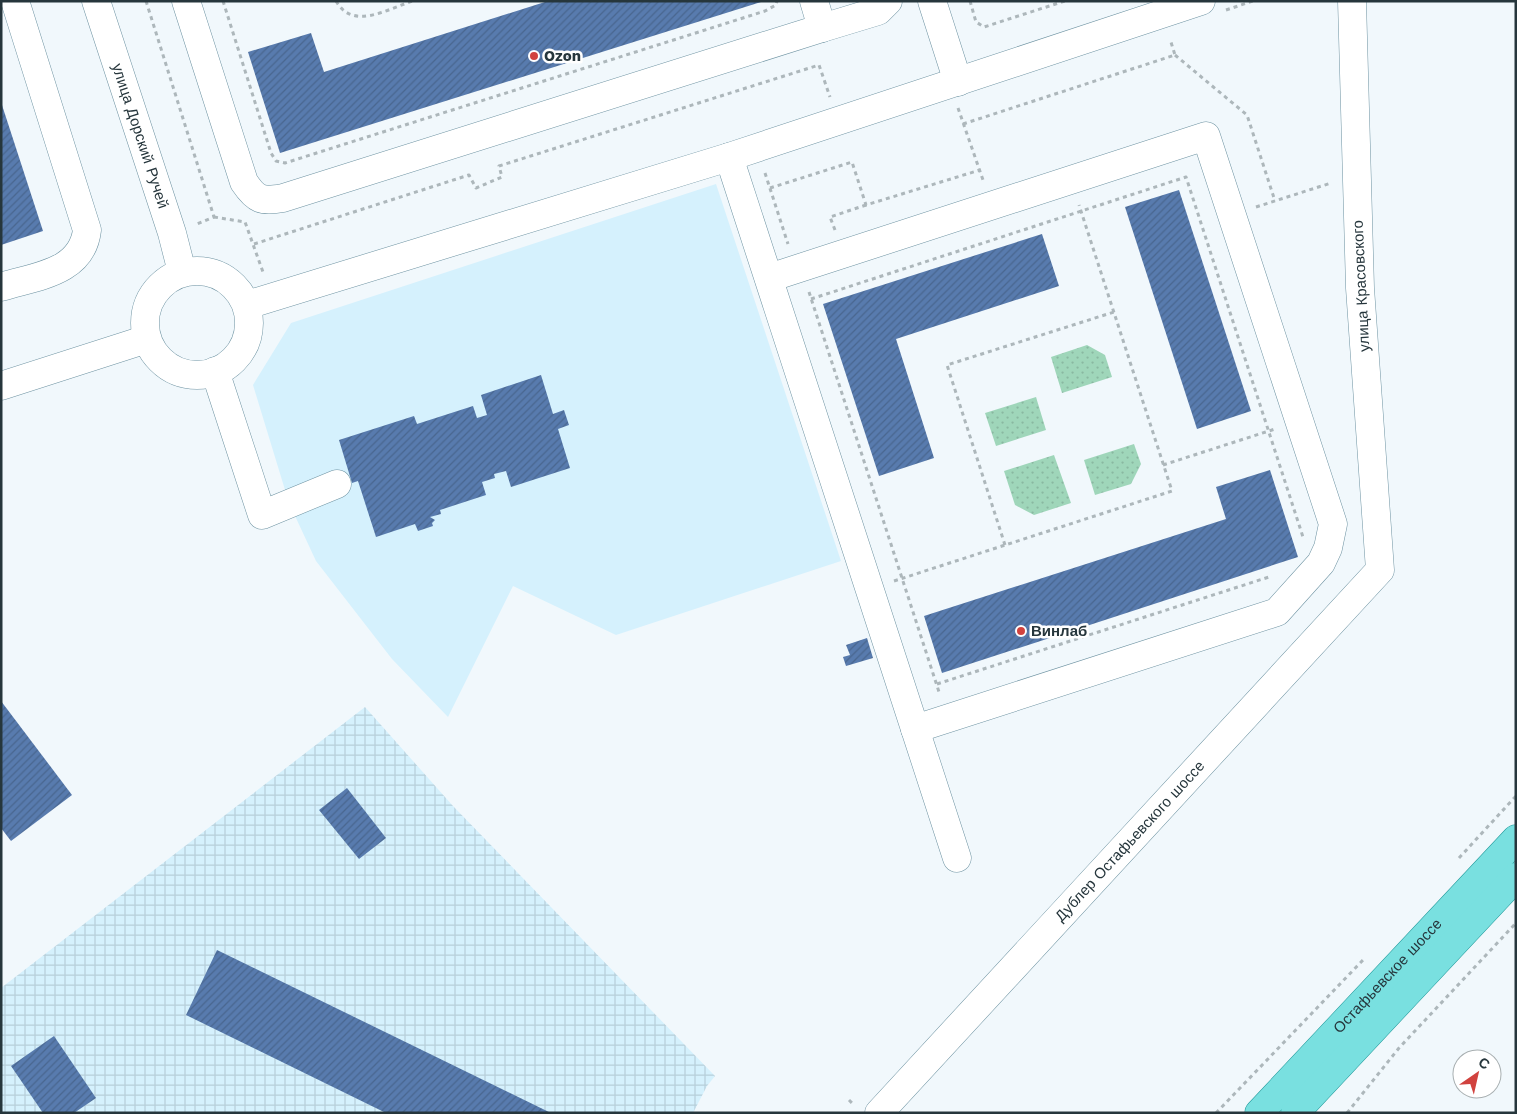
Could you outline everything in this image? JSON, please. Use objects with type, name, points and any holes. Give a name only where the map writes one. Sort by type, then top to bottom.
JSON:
[{"type":"main road","name":"Остафьевское шоссе","points":[[1259,1113],[1516,839]]},
{"type":"main road","name":"Остафьевское шоссе","points":[[1295,1113],[1516,877]]},
{"type":"street","points":[[1,287],[62,268],[70,263],[77,258],[86,243],[87,230],[15,1]]},
{"type":"street","name":"улица Дорский Ручей","points":[[96,1],[172,233],[182,272]]},
{"type":"street","points":[[186,1],[244,182],[253,195],[267,201],[284,198],[878,11],[888,1]]},
{"type":"street","points":[[814,1],[822,28]]},
{"type":"street","points":[[247,305],[729,157],[958,94],[1200,1]]},
{"type":"street","name":"улица Красовского","points":[[1352,1],[1360,288],[1380,570]]},
{"type":"street","points":[[938,3],[958,94]]},
{"type":"street","points":[[769,278],[1206,136],[1299,421],[1332,524],[1328,548],[1321,563],[1277,612],[915,728]]},
{"type":"street","points":[[729,157],[957,858]]},
{"type":"street","points":[[198,270],[214,273],[228,281],[240,292],[247,305],[249,322],[247,337],[241,350],[232,362],[215,371],[190,375],[176,371],[158,358],[147,339],[146,310],[153,293],[166,280],[182,272],[198,270]]},
{"type":"street","points":[[1,386],[147,339]]},
{"type":"street","points":[[215,371],[262,515],[337,484]]},
{"type":"street","name":"Дублер Остафьевского шоссе","points":[[879,1113],[1380,570]]},
{"type":"path","points":[[146,1],[214,217]]},
{"type":"path","points":[[223,1],[271,153],[276,161],[285,163],[765,11],[776,5],[777,1]]},
{"type":"path","points":[[336,1],[342,11],[351,17],[363,17],[400,3],[413,1]]},
{"type":"path","points":[[970,1],[976,22],[984,27],[1065,1]]},
{"type":"path","points":[[1169,38],[1175,55],[1247,115],[1275,201]]},
{"type":"path","points":[[963,124],[1175,55]]},
{"type":"path","points":[[254,244],[469,176],[476,188],[502,177],[499,166],[819,65],[832,103]]},
{"type":"path","points":[[958,94],[963,124],[1001,237]]},
{"type":"path","points":[[770,188],[852,162],[866,205]]},
{"type":"path","points":[[764,170],[811,299],[948,718]]},
{"type":"path","points":[[842,254],[830,217],[980,170]]},
{"type":"path","points":[[811,299],[1186,178],[1304,542]]},
{"type":"path","points":[[870,589],[1172,491],[1071,180]]},
{"type":"path","points":[[1232,215],[1340,180]]},
{"type":"path","points":[[189,227],[214,217],[246,222],[264,275]]},
{"type":"path","points":[[1005,545],[947,366],[1114,312]]},
{"type":"path","points":[[1164,465],[1299,421]]},
{"type":"path","points":[[937,684],[1281,573]]},
{"type":"path","points":[[1456,860],[1516,796]]},
{"type":"path","points":[[1347,1113],[1399,1048],[1516,923]]},
{"type":"path","points":[[1216,1113],[1370,952]]},
{"type":"shaded area","points":[[716,184],[841,561],[616,635],[513,586],[448,717],[392,659],[316,561],[289,503],[253,385],[291,323]]},
{"type":"shaded area","points":[[365,707],[453,806],[715,1076],[707,1086],[693,1113],[1,1113],[1,988]]},
{"type":"green space","points":[[1087,345],[1105,355],[1112,377],[1062,393],[1051,357]]},
{"type":"green space","points":[[1036,397],[1046,430],[996,446],[985,413]]},
{"type":"green space","points":[[1134,444],[1141,464],[1131,484],[1095,495],[1084,460]]},
{"type":"green space","points":[[1054,455],[1071,503],[1034,515],[1015,505],[1004,471]]},
{"type":"building","points":[[548,1],[761,2],[280,153],[248,52],[311,33],[324,72]]},
{"type":"building","points":[[1,102],[43,231],[1,245]]},
{"type":"building","points":[[1179,190],[1251,411],[1197,429],[1125,207]]},
{"type":"building","points":[[1042,234],[1059,286],[896,339],[934,458],[879,476],[823,304]]},
{"type":"building","points":[[541,375],[553,414],[564,410],[569,425],[558,429],[570,468],[511,487],[506,471],[494,474],[495,478],[482,482],[486,495],[440,510],[441,514],[430,517],[435,520],[432,523],[433,526],[418,531],[415,524],[376,537],[358,481],[352,483],[339,440],[414,416],[417,424],[473,406],[477,418],[487,415],[481,395]]},
{"type":"building","points":[[1270,470],[1298,557],[942,673],[924,616],[1226,519],[1216,487]]},
{"type":"building","points":[[867,638],[873,658],[846,666],[843,657],[850,655],[846,645]]},
{"type":"building","points":[[1,701],[72,795],[11,841],[1,828]]},
{"type":"building","points":[[347,788],[386,838],[359,859],[319,810]]},
{"type":"building","points":[[217,950],[551,1113],[386,1113],[186,1015]]},
{"type":"building","points":[[54,1036],[96,1098],[74,1113],[43,1113],[11,1066]]},
{"type":"place","name":"Ozon","points":[[534,56]]},
{"type":"place","name":"Винлаб","points":[[1021,631]]}]
